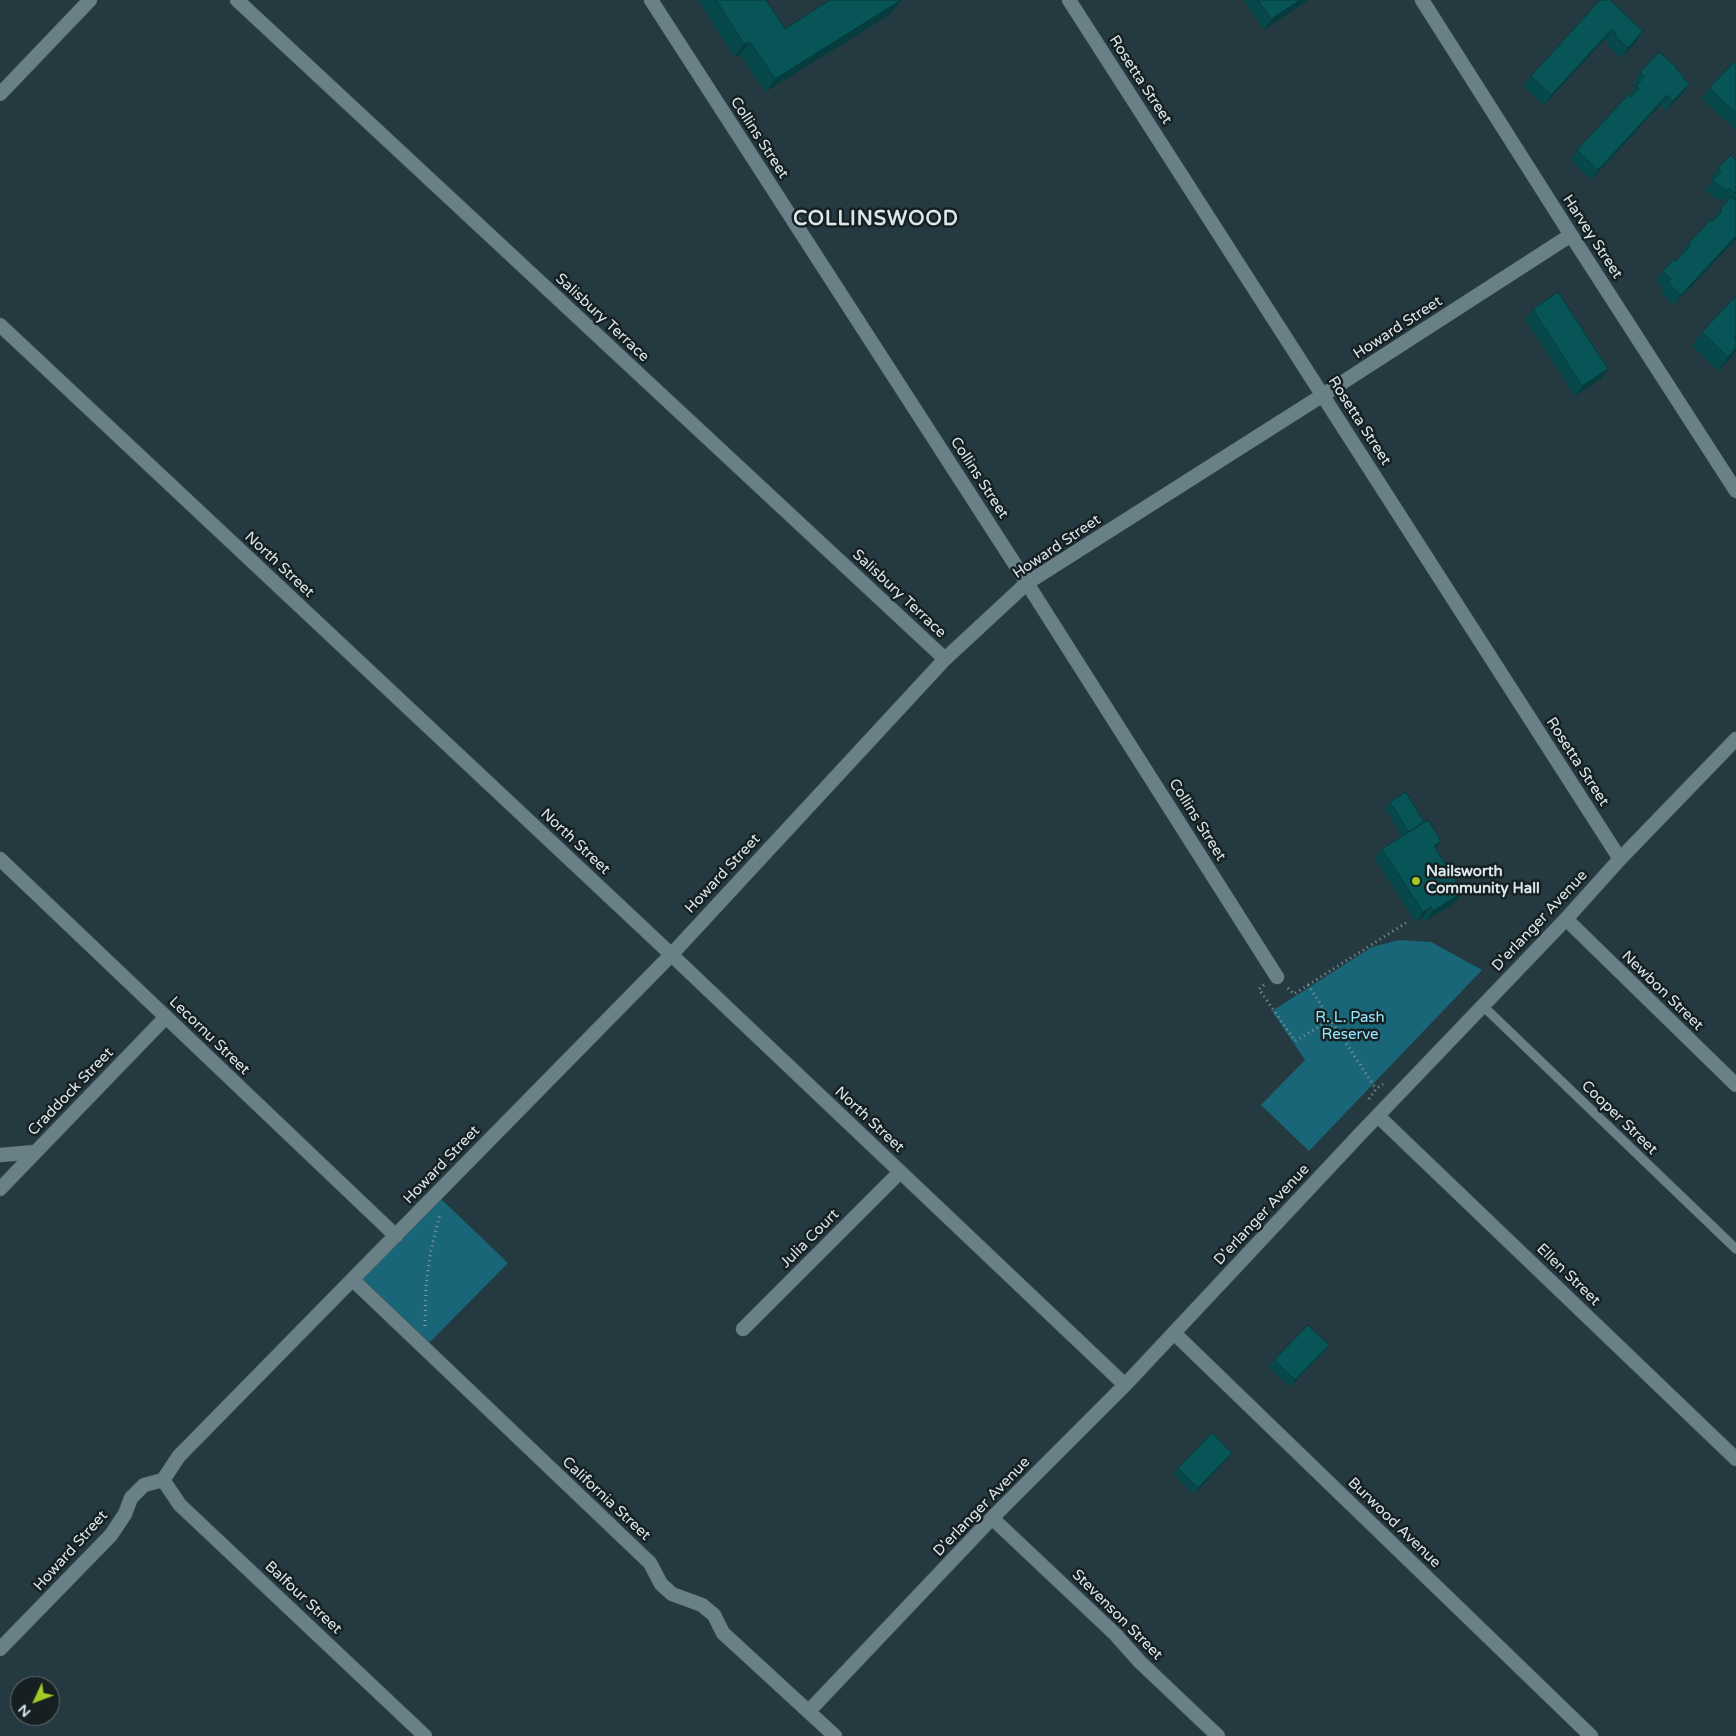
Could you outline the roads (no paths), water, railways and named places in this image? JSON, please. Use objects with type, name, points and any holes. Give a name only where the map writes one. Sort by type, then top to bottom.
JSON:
[{"type":"street","points":[[0,94],[90,0]]},
{"type":"street","name":"Salisbury Terrace","points":[[237,0],[945,659]]},
{"type":"street","name":"Collins Street","points":[[650,0],[1027,583],[1277,977]]},
{"type":"street","name":"Rosetta Street","points":[[1069,0],[1620,859]]},
{"type":"street","name":"Harvey Street","points":[[1422,0],[1736,491]]},
{"type":"street","name":"Howard Street","points":[[0,1649],[111,1535],[125,1514],[131,1498],[144,1485],[163,1480],[179,1456],[671,955],[945,659],[1027,583],[1571,235]]},
{"type":"street","name":"North Street","points":[[0,325],[671,955],[1125,1385]]},
{"type":"street","name":"D'erlanger Avenue","points":[[809,1711],[992,1518],[1125,1385],[1566,919],[1620,859],[1736,739]]},
{"type":"street","name":"Lecornu Street","points":[[0,859],[396,1236]]},
{"type":"street","name":"Newbon Street","points":[[1566,919],[1736,1085]]},
{"type":"street","name":"Craddock Street","points":[[0,1188],[166,1017]]},
{"type":"street","name":"Ellen Street","points":[[1378,1116],[1736,1459]]},
{"type":"street","points":[[0,1155],[35,1152]]},
{"type":"street","name":"Julia Court","points":[[743,1329],[900,1172]]},
{"type":"street","name":"California Street","points":[[353,1280],[650,1563],[661,1584],[672,1594],[702,1605],[714,1615],[723,1633],[835,1736]]},
{"type":"street","name":"Burwood Avenue","points":[[1174,1333],[1591,1736]]},
{"type":"street","name":"Balfour Street","points":[[163,1480],[180,1504],[426,1736]]},
{"type":"street","name":"Stevenson Street","points":[[992,1518],[1115,1634],[1140,1662],[1218,1736]]},
{"type":"lane","name":"Cooper Street","points":[[1482,1006],[1736,1249]]},
{"type":"place","name":"Nailsworth Community Hall","points":[[1416,881]]},
{"type":"district","name":"COLLINSWOOD","points":[[876,220]]},
{"type":"park label","name":"R. L. Pash Reserve","points":[[1350,1026]]}]
